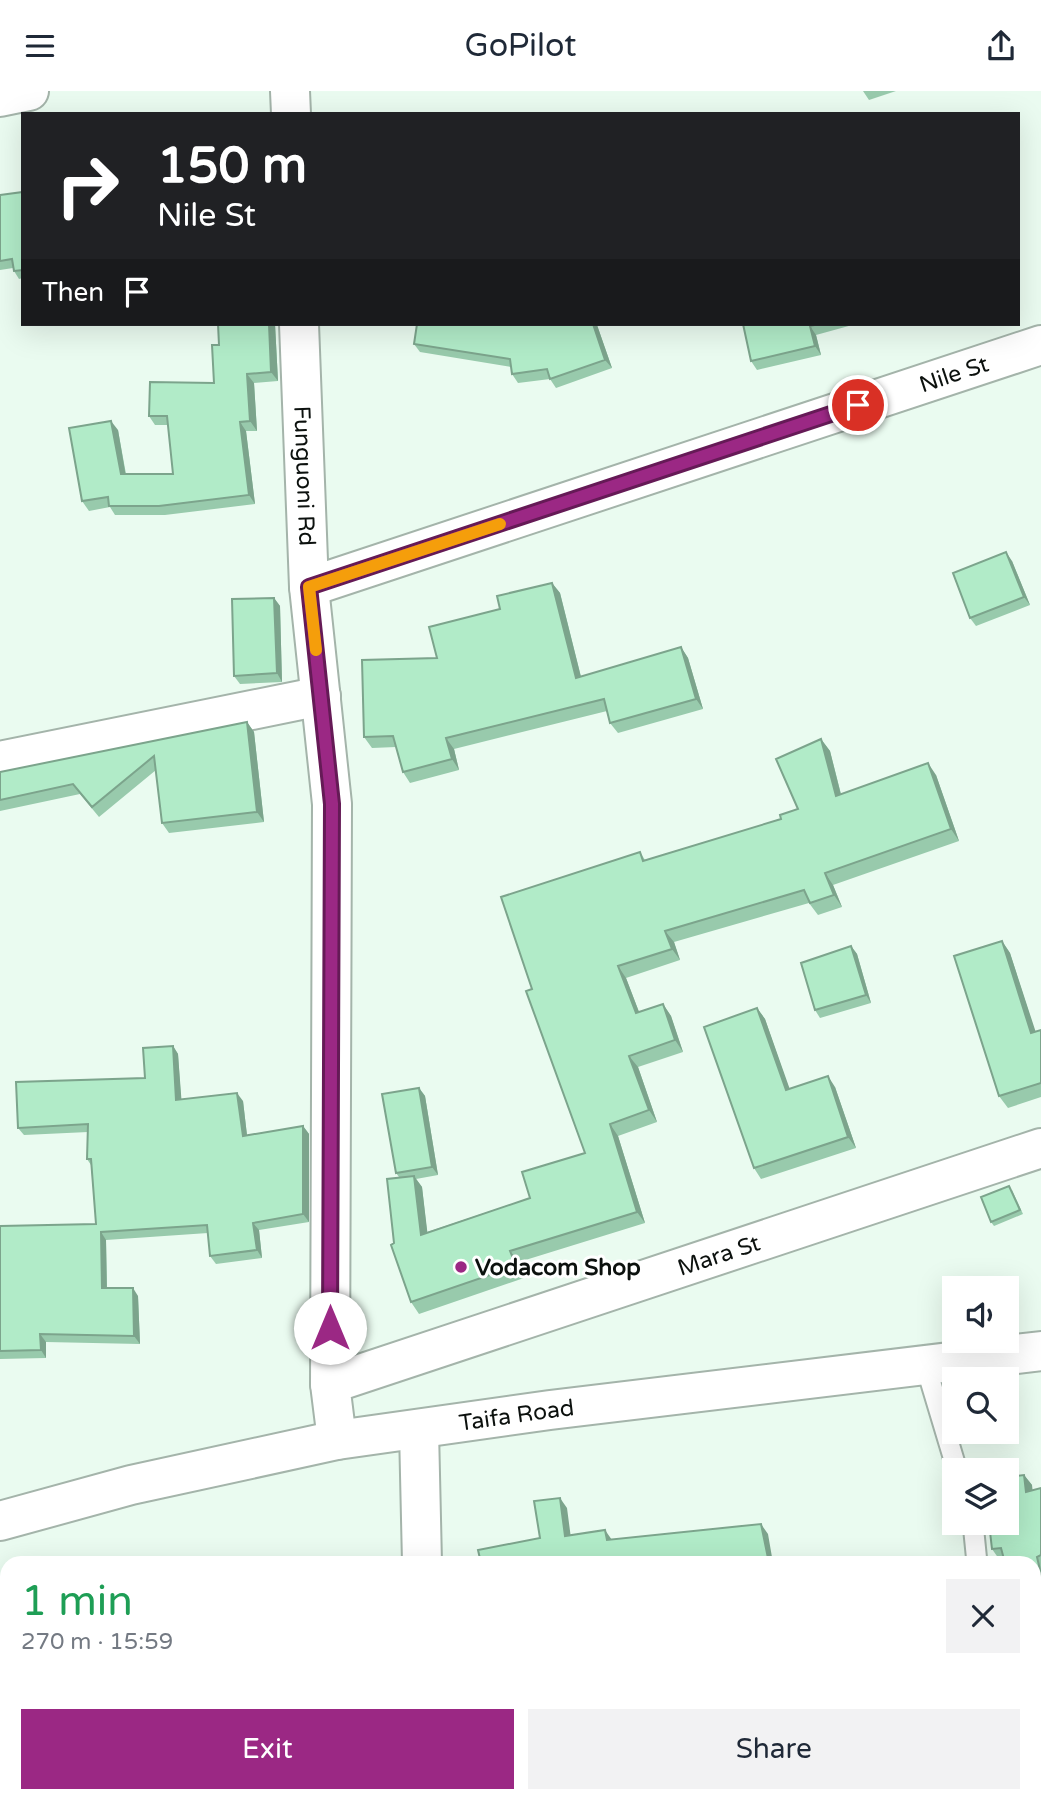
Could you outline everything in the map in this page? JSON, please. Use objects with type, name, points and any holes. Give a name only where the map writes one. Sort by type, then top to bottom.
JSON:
[{"type":"main road","points":[[0,97],[29,91]]},
{"type":"main road","points":[[290,91],[291,112]]},
{"type":"main road","name":"Funguoni Rd","points":[[299,326],[309,587],[332,804],[330,1384]]},
{"type":"main road","name":"Nile St","points":[[309,587],[1041,345]]},
{"type":"main road","points":[[0,761],[321,696]]},
{"type":"main road","name":"Mara St","points":[[330,1384],[1041,1148]]},
{"type":"main road","name":"Taifa Road","points":[[0,1521],[131,1485],[337,1440],[550,1410],[926,1367],[1041,1351]]},
{"type":"main road","points":[[330,1384],[337,1440]]},
{"type":"main road","points":[[419,1430],[422,1556]]},
{"type":"lane","points":[[926,1367],[953,1458]]},
{"type":"lane","points":[[974,1535],[976,1556]]},
{"type":"building","points":[[21,192],[21,270],[14,271],[12,259],[0,261],[0,195]]},
{"type":"building","points":[[218,326],[269,326],[271,372],[247,374],[250,421],[240,422],[249,495],[159,506],[109,506],[108,497],[82,501],[69,428],[111,421],[121,474],[173,474],[167,416],[149,416],[150,382],[214,383],[212,345],[219,345]]},
{"type":"building","points":[[417,326],[594,326],[605,360],[550,379],[547,369],[512,374],[510,359],[414,344]]},
{"type":"building","points":[[743,326],[810,326],[815,346],[751,361]]},
{"type":"building","points":[[1006,552],[1024,597],[970,618],[953,573]]},
{"type":"building","points":[[552,583],[576,678],[681,647],[696,699],[610,723],[604,699],[446,738],[452,759],[403,772],[393,736],[364,737],[362,660],[437,658],[429,627],[500,609],[497,596]]},
{"type":"building","points":[[274,598],[277,673],[234,676],[232,599]]},
{"type":"building","points":[[247,722],[257,812],[162,823],[154,756],[92,807],[73,784],[0,800],[0,772]]},
{"type":"building","points":[[821,739],[836,796],[928,763],[951,829],[825,873],[834,895],[810,903],[804,890],[665,931],[672,949],[618,966],[636,1013],[663,1004],[675,1040],[629,1056],[649,1110],[610,1124],[637,1212],[510,1251],[516,1266],[411,1302],[391,1245],[394,1243],[387,1179],[414,1176],[421,1235],[530,1198],[522,1172],[585,1153],[526,991],[532,989],[501,897],[640,852],[643,861],[781,819],[780,815],[798,809],[776,759]]},
{"type":"building","points":[[1002,941],[1031,1033],[1041,1030],[1041,1083],[999,1096],[954,956]]},
{"type":"building","points":[[851,946],[866,995],[815,1010],[801,963]]},
{"type":"building","points":[[757,1008],[786,1090],[828,1076],[848,1137],[754,1168],[704,1027]]},
{"type":"building","points":[[173,1046],[176,1100],[237,1093],[243,1136],[303,1126],[303,1214],[253,1223],[257,1250],[210,1256],[207,1225],[101,1232],[102,1288],[133,1288],[134,1336],[40,1334],[41,1350],[0,1351],[0,1226],[96,1224],[91,1159],[87,1159],[88,1124],[18,1128],[16,1082],[145,1078],[143,1048]]},
{"type":"building","points":[[419,1088],[432,1167],[396,1173],[382,1094]]},
{"type":"building","points":[[1009,1186],[1020,1210],[991,1222],[981,1197]]},
{"type":"building","points":[[1024,1475],[1026,1492],[1041,1488],[1041,1555],[1003,1556],[1001,1548],[992,1549],[990,1535],[1019,1535],[1019,1476]]},
{"type":"building","points":[[560,1498],[565,1536],[605,1530],[607,1540],[761,1524],[768,1556],[479,1556],[478,1550],[540,1538],[534,1501]]},
{"type":"slow traffic","points":[[316,650],[309,587],[500,524]]},
{"type":"place","name":"Vodacom Shop","points":[[461,1267]]},
{"type":"route","points":[[330,1328],[332,804],[309,587],[858,405]]}]
